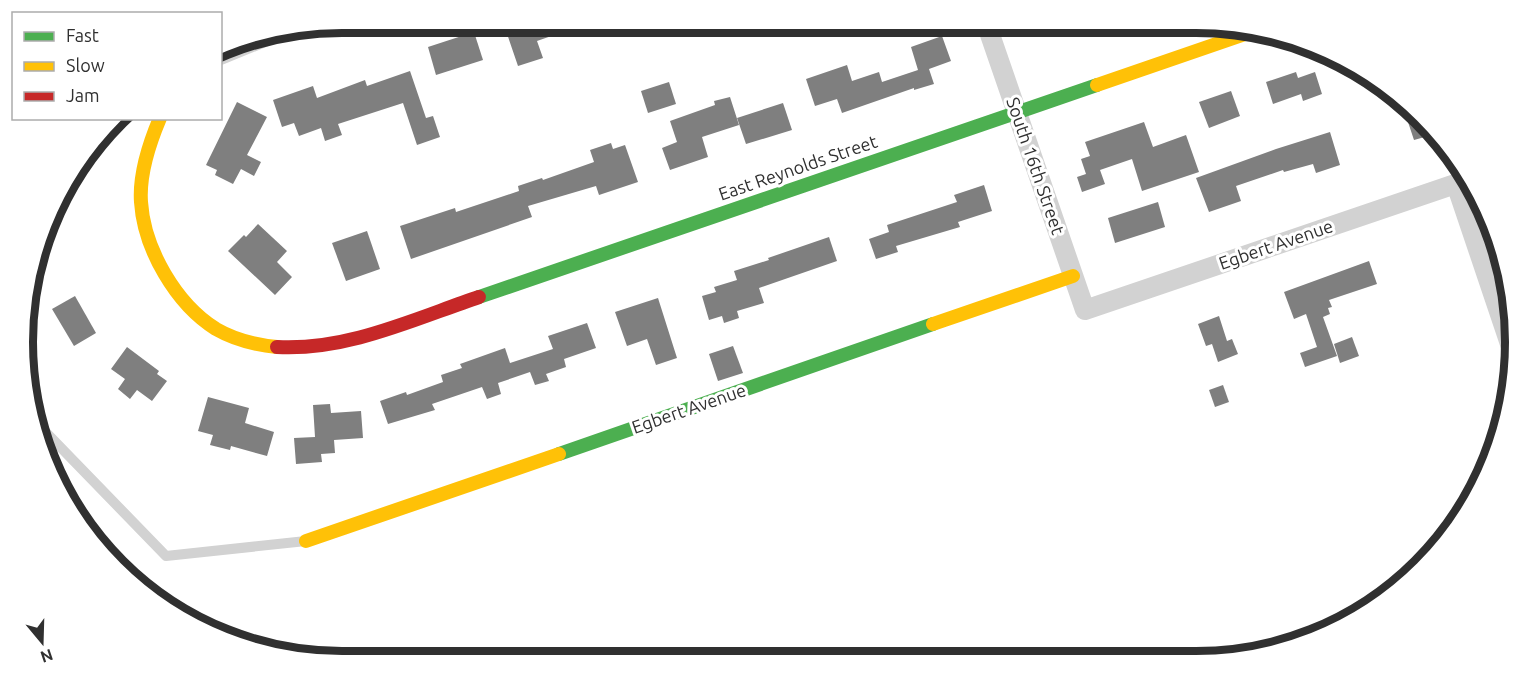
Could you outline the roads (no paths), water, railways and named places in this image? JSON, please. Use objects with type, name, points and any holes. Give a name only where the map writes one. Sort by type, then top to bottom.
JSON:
[{"type":"street","name":"South 16th Street","points":[[990,33],[1085,310]]},
{"type":"street","name":"East Reynolds Street","points":[[159,120],[142,178],[141,204],[147,232],[170,281],[186,302],[206,321],[231,337],[258,345],[285,348],[312,347],[334,345],[358,338],[1238,36]]},
{"type":"street","name":"Egbert Avenue","points":[[1085,310],[1460,182]]},
{"type":"street","points":[[1462,185],[1501,298]]},
{"type":"street","name":"Egbert Avenue","points":[[306,541],[1073,276]]},
{"type":"lane","points":[[47,433],[166,556],[306,541]]}]
